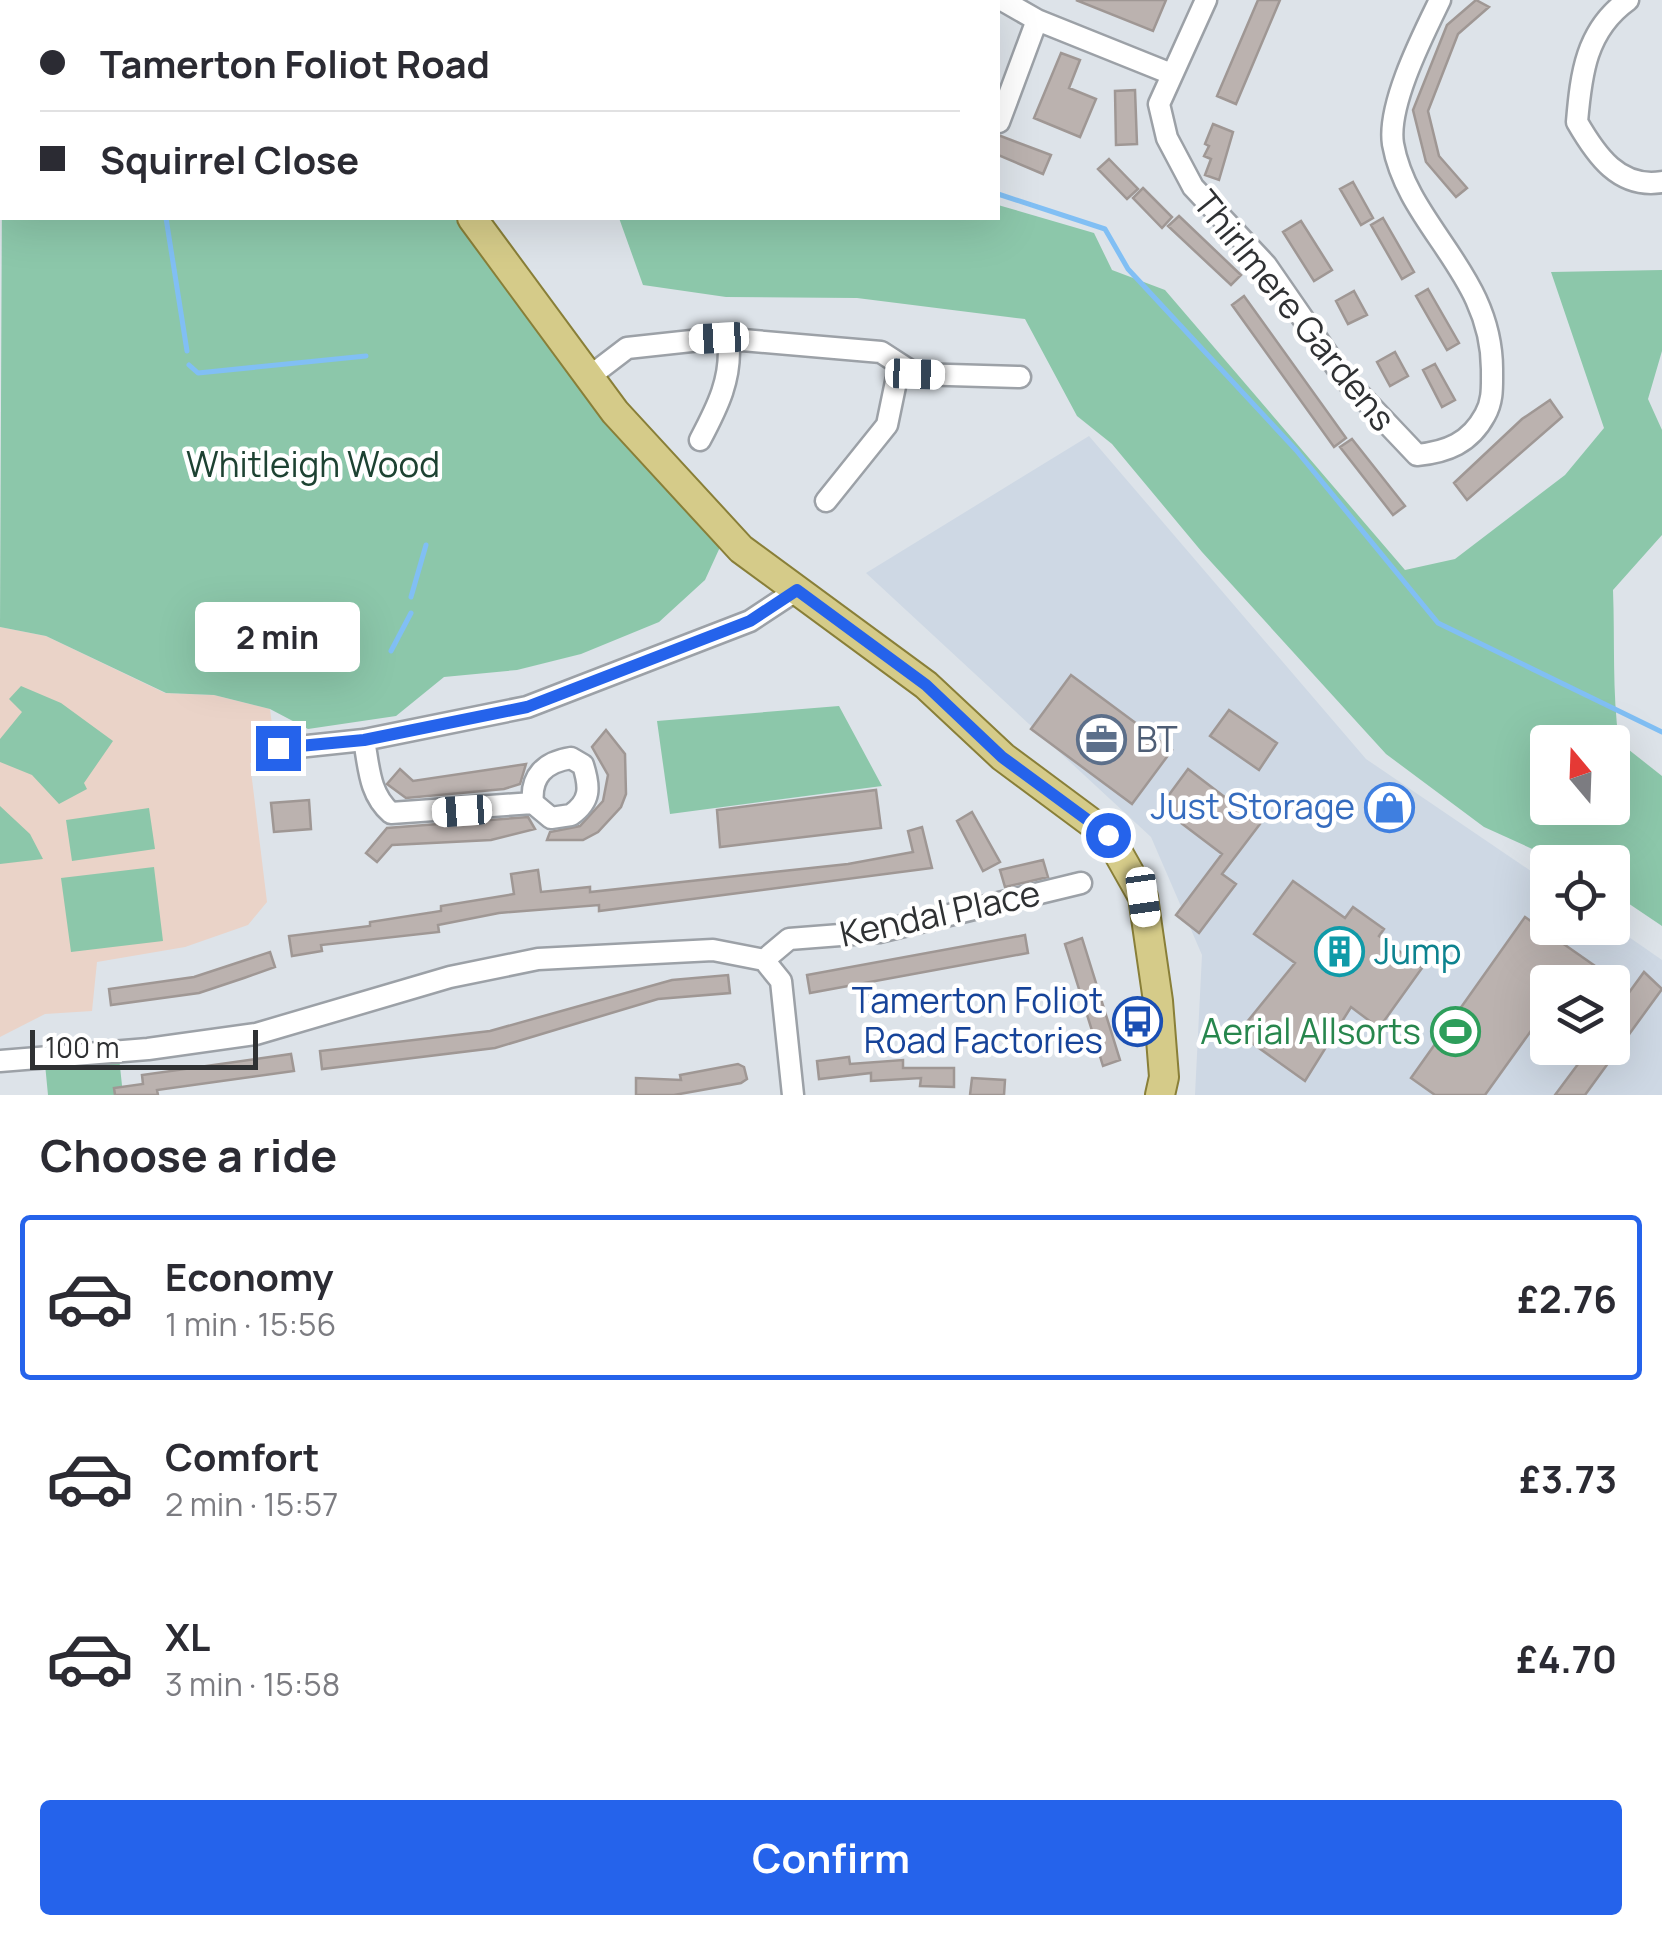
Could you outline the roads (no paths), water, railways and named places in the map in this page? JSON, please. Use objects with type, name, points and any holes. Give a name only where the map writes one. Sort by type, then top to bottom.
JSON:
[{"type":"main road","points":[[473,220],[589,377],[741,549],[926,685],[1002,757],[1108,835],[1143,897],[1158,1001],[1164,1077],[1160,1095]]},
{"type":"street","points":[[1002,0],[1037,20],[1170,73]]},
{"type":"street","name":"Thirlmere Gardens","points":[[1206,0],[1159,104],[1167,138],[1193,188],[1266,265],[1344,378],[1395,437],[1417,455],[1439,453],[1476,431],[1492,403],[1489,327],[1464,272],[1408,184],[1393,142],[1395,114],[1418,44],[1440,0]]},
{"type":"street","points":[[1628,0],[1616,9],[1584,54],[1576,122],[1610,170],[1649,184],[1662,182]]},
{"type":"street","points":[[1000,119],[1037,20]]},
{"type":"street","points":[[589,377],[626,348],[652,342],[728,339],[881,352],[915,374],[1020,377]]},
{"type":"street","points":[[700,440],[720,402],[731,360],[728,339]]},
{"type":"street","points":[[826,501],[886,425],[899,367]]},
{"type":"street","points":[[278,748],[364,740],[527,707],[750,621],[797,590]]},
{"type":"street","points":[[364,740],[375,793],[391,813],[532,803]]},
{"type":"street","name":"Kendal Place","points":[[764,960],[789,939],[878,932],[1071,891]]},
{"type":"street","points":[[0,1061],[148,1049],[256,1034],[450,977],[538,959],[713,950],[764,960],[781,981],[793,1095]]},
{"type":"waterway","points":[[1000,195],[1105,229],[1128,269],[1296,450],[1438,623],[1662,732]]},
{"type":"waterway","points":[[166,220],[187,351]]},
{"type":"waterway","points":[[189,365],[198,373],[366,356]]},
{"type":"waterway","points":[[411,597],[426,545]]},
{"type":"waterway","points":[[391,651],[411,613]]},
{"type":"place","name":"BT","points":[[1101,740]]},
{"type":"place","name":"Just Storage","points":[[1390,807]]},
{"type":"place","name":"Jump","points":[[1339,952]]},
{"type":"place","name":"Tamerton Foliot Road Factories","points":[[1138,1021]]},
{"type":"place","name":"Aerial Allsorts","points":[[1456,1032]]},
{"type":"park label","name":"Whitleigh Wood","points":[[313,465]]}]
